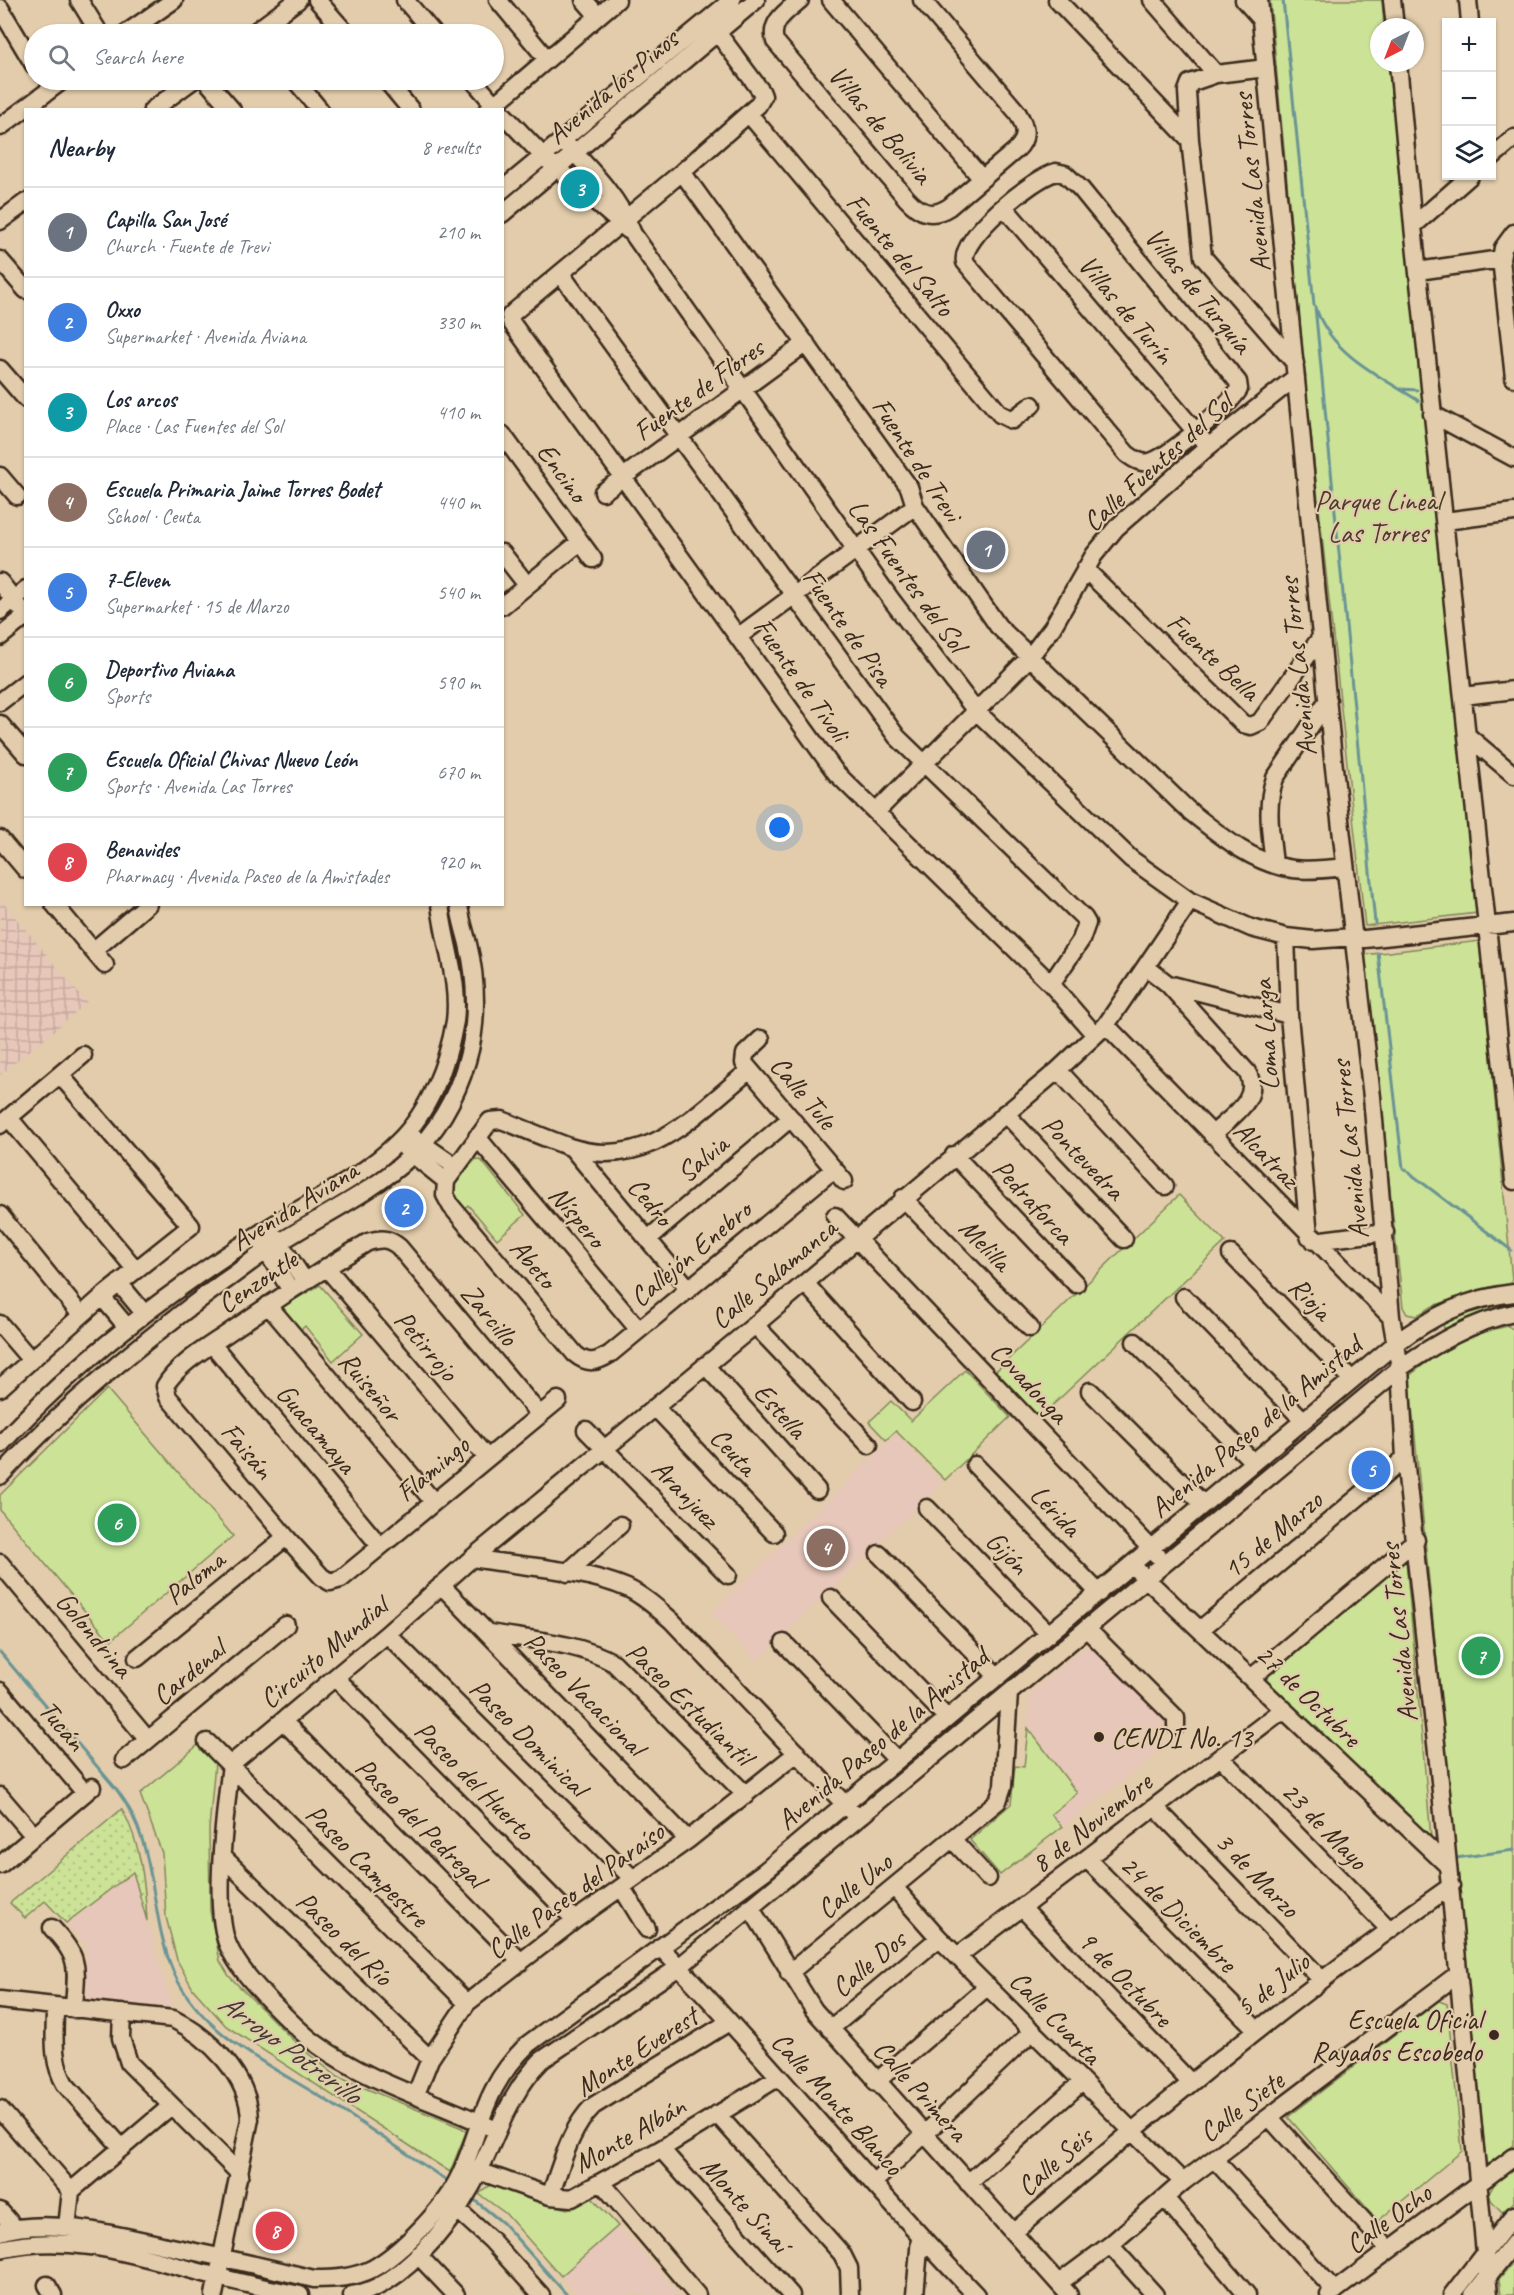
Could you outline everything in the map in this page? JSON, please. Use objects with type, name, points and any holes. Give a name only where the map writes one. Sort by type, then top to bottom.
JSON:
[{"type":"street","points":[[78,0],[94,24]]},
{"type":"street","points":[[268,24],[298,0]]},
{"type":"street","points":[[317,0],[338,24]]},
{"type":"street","points":[[405,0],[425,24]]},
{"type":"street","points":[[498,0],[547,58]]},
{"type":"street","points":[[584,0],[598,16]]},
{"type":"street","points":[[497,108],[547,58],[617,0]]},
{"type":"street","name":"Avenida los Pinos","points":[[504,188],[732,0]]},
{"type":"street","name":"Avenida los Pinos","points":[[504,212],[756,0]]},
{"type":"street","name":"Villas de Bolivia","points":[[800,0],[776,22],[772,34],[775,41],[917,209],[928,214],[939,213],[982,179],[1022,144],[1025,130],[1023,121],[922,0]]},
{"type":"street","points":[[831,0],[982,179]]},
{"type":"street","points":[[1057,0],[1190,140]]},
{"type":"street","points":[[1152,0],[1216,74]]},
{"type":"street","points":[[1244,0],[1261,19]]},
{"type":"street","name":"Avenida Las Torres","points":[[1259,0],[1344,867],[1372,1097],[1391,1317],[1400,1368],[1405,1458],[1416,1540],[1490,2295]]},
{"type":"street","points":[[1392,0],[1394,18]]},
{"type":"street","points":[[1468,0],[1470,18]]},
{"type":"street","points":[[139,24],[169,2]]},
{"type":"street","points":[[0,8],[24,48]]},
{"type":"street","points":[[561,274],[626,226],[761,101],[761,91],[717,32]]},
{"type":"street","points":[[1266,68],[1198,78],[1187,87],[1190,140],[1203,257],[1296,370]]},
{"type":"street","points":[[1399,72],[1432,414],[1469,737],[1514,1181]]},
{"type":"street","points":[[0,127],[44,90]]},
{"type":"street","points":[[155,108],[179,90]]},
{"type":"street","points":[[215,90],[230,108]]},
{"type":"street","points":[[303,90],[318,108]]},
{"type":"street","points":[[394,90],[409,108]]},
{"type":"street","name":"Las Fuentes del Sol","points":[[481,90],[495,108]]},
{"type":"street","name":"Fuente del Salto","points":[[748,114],[1000,414],[1007,420],[1016,418],[1032,405]]},
{"type":"street","name":"Las Fuentes del Sol","points":[[504,117],[543,156],[626,226]]},
{"type":"street","points":[[1496,153],[1514,138]]},
{"type":"street","name":"Las Fuentes del Sol","points":[[562,140],[593,171],[626,226],[855,548],[975,711],[1131,859],[1190,902],[1251,928],[1286,938],[1313,940],[1353,937],[1383,938],[1514,923]]},
{"type":"street","name":"Fuente de Trevi","points":[[682,172],[909,487],[915,506],[998,626],[1187,809],[1231,842],[1274,864],[1300,870],[1344,867]]},
{"type":"street","name":"Villas de Turquía","points":[[1056,172],[1065,174],[1081,189],[1238,382],[1239,388],[1236,396],[1194,431],[1152,462],[1135,461],[970,270],[963,255],[971,240],[1004,207],[1038,179],[1056,172]]},
{"type":"street","points":[[1413,226],[1465,180]]},
{"type":"street","points":[[0,221],[24,203]]},
{"type":"street","name":"Villas de Turín","points":[[1004,207],[1208,447]]},
{"type":"street","points":[[1514,233],[1503,248],[1501,259],[1514,378]]},
{"type":"street","points":[[1418,271],[1501,259]]},
{"type":"street","points":[[0,260],[24,288]]},
{"type":"street","name":"Fuente de Tívoli","points":[[561,274],[510,316],[513,326],[836,773],[1101,1030]]},
{"type":"street","name":"Fuente de Pisa","points":[[561,274],[876,711],[923,763],[1087,923],[1081,940],[1051,984]]},
{"type":"street","name":"Fuente de Flores","points":[[603,492],[806,343]]},
{"type":"street","points":[[0,369],[24,397]]},
{"type":"street","name":"Calle Fuentes del Sol","points":[[876,812],[1029,658],[1052,628],[1085,569],[1116,528],[1296,370]]},
{"type":"street","points":[[1432,414],[1514,458]]},
{"type":"street","name":"Encino","points":[[504,437],[593,559]]},
{"type":"street","points":[[0,476],[17,497]]},
{"type":"street","points":[[739,636],[855,548],[915,506]]},
{"type":"street","points":[[1445,521],[1514,512]]},
{"type":"street","points":[[504,604],[580,542]]},
{"type":"street","points":[[504,556],[527,585]]},
{"type":"street","name":"Fuente Bella","points":[[1085,569],[1243,724],[1251,726],[1260,722],[1321,637]]},
{"type":"street","points":[[0,582],[20,594],[24,609]]},
{"type":"street","points":[[0,611],[20,594]]},
{"type":"street","points":[[4,627],[24,617]]},
{"type":"street","points":[[0,702],[24,684]]},
{"type":"street","points":[[1463,696],[1514,690]]},
{"type":"street","points":[[1274,864],[1270,792],[1275,778],[1328,700]]},
{"type":"street","points":[[0,724],[24,752]]},
{"type":"street","points":[[1469,737],[1514,775]]},
{"type":"street","points":[[0,839],[24,868]]},
{"type":"street","name":"Calle Salamanca","points":[[472,1558],[1058,1070],[1101,1030],[1190,902]]},
{"type":"street","points":[[56,906],[105,965]]},
{"type":"street","points":[[93,951],[146,906]]},
{"type":"street","name":"Avenida Aviana","points":[[0,1445],[91,1355],[135,1321],[263,1232],[357,1174],[403,1138],[438,1080],[455,1021],[452,973],[440,906]]},
{"type":"street","name":"Avenida Aviana","points":[[0,1476],[65,1410],[148,1337],[273,1247],[377,1186],[417,1149],[453,1098],[471,1047],[474,982],[459,906]]},
{"type":"street","name":"Loma Larga","points":[[1286,938],[1289,1015],[1311,1238]]},
{"type":"street","points":[[1146,967],[1168,984],[1247,1072],[1252,1081],[1250,1097],[1212,1135]]},
{"type":"street","points":[[1168,984],[1289,1015]]},
{"type":"street","name":"Alcatraz","points":[[1101,1030],[1212,1135],[1391,1317]]},
{"type":"street","name":"Calle Tule","points":[[761,1039],[744,1056],[744,1063],[839,1175]]},
{"type":"street","points":[[83,1055],[4,1122],[136,1270]]},
{"type":"street","points":[[403,1138],[417,1149],[446,1181],[487,1123],[501,1120],[572,1148],[620,1152],[649,1146],[664,1138],[750,1070]]},
{"type":"street","points":[[1058,1070],[1165,1186]]},
{"type":"street","points":[[0,1388],[102,1297],[191,1226],[60,1075]]},
{"type":"street","name":"Pontevedra","points":[[1005,1113],[1124,1239]]},
{"type":"street","name":"Salvia","points":[[648,1239],[791,1118]]},
{"type":"street","name":"Níspero","points":[[477,1137],[639,1330]]},
{"type":"street","name":"Cedro","points":[[572,1148],[689,1289]]},
{"type":"street","points":[[417,1149],[456,1167]]},
{"type":"street","name":"Pedraforca","points":[[954,1155],[1076,1284]]},
{"type":"street","name":"Callejón Enebro","points":[[575,1354],[583,1361],[591,1362],[602,1359],[689,1289],[839,1175]]},
{"type":"street","name":"Abeto","points":[[446,1181],[445,1195],[451,1206],[575,1354]]},
{"type":"street","name":"Melilla","points":[[903,1198],[1030,1328]]},
{"type":"street","points":[[0,1215],[81,1315]]},
{"type":"street","name":"Covadonga","points":[[835,1216],[1164,1564]]},
{"type":"street","points":[[263,1232],[297,1285]]},
{"type":"street","points":[[1311,1238],[1385,1232]]},
{"type":"street","name":"Cenzontle","points":[[168,1397],[165,1386],[168,1381],[212,1344],[297,1285],[375,1240],[388,1239],[399,1247]]},
{"type":"street","name":"Zarcillo","points":[[399,1247],[539,1414]]},
{"type":"street","name":"Rioja","points":[[1231,1254],[1352,1380]]},
{"type":"street","name":"Petirrojo","points":[[326,1268],[487,1458]]},
{"type":"street","points":[[119,1283],[135,1321]]},
{"type":"street","points":[[805,1283],[912,1402]]},
{"type":"street","name":"Avenida Paseo de la Amistad","points":[[489,2126],[493,2090],[508,2065],[528,2044],[765,1871],[1395,1344],[1420,1325],[1449,1309],[1478,1299],[1514,1293]]},
{"type":"street","points":[[102,1297],[135,1321],[148,1337]]},
{"type":"street","points":[[1184,1297],[1303,1420]]},
{"type":"street","name":"Ruiseñor","points":[[268,1305],[433,1501]]},
{"type":"street","name":"Avenida Paseo de la Amistad","points":[[461,2188],[489,2126],[542,2060],[679,1967],[857,1818],[1088,1630],[1400,1368],[1445,1339],[1480,1323],[1514,1313]]},
{"type":"street","points":[[0,1324],[30,1359]]},
{"type":"street","points":[[755,1324],[869,1445]]},
{"type":"street","points":[[1135,1342],[1253,1462]]},
{"type":"street","name":"Guacamaya","points":[[212,1344],[380,1546]]},
{"type":"street","name":"Estella","points":[[705,1365],[817,1490]]},
{"type":"street","points":[[1090,1390],[1203,1504]]},
{"type":"street","name":"Faisán","points":[[168,1397],[322,1577],[330,1582],[341,1579]]},
{"type":"street","name":"Flamingo","points":[[341,1579],[558,1400]]},
{"type":"street","name":"Ceuta","points":[[655,1407],[774,1533]]},
{"type":"street","name":"Aranjuez","points":[[586,1430],[728,1575]]},
{"type":"street","name":"15 de Marzo","points":[[1201,1629],[1405,1458]]},
{"type":"street","name":"Lérida","points":[[975,1465],[1099,1593]]},
{"type":"street","name":"Gijón","points":[[927,1508],[1049,1634]]},
{"type":"street","points":[[567,1573],[620,1525]]},
{"type":"street","name":"Paloma","points":[[136,1658],[286,1537]]},
{"type":"street","points":[[1251,1678],[1416,1540]]},
{"type":"street","points":[[879,1554],[998,1677]]},
{"type":"street","points":[[472,1558],[567,1573],[627,1588],[648,1601],[672,1621],[857,1818]]},
{"type":"street","name":"Circuito Mundial","points":[[231,1764],[336,1678],[472,1558]]},
{"type":"street","name":"Golondrina","points":[[0,1563],[148,1740]]},
{"type":"street","name":"27 de Octubre","points":[[1132,1564],[1448,1866]]},
{"type":"street","name":"Paseo Vacacional","points":[[441,1585],[688,1840]]},
{"type":"street","points":[[831,1598],[947,1718]]},
{"type":"street","name":"Cardenal","points":[[124,1760],[286,1625]]},
{"type":"street","points":[[1088,1630],[1176,1718],[1176,1726]]},
{"type":"street","name":"Paseo Estudiantil","points":[[489,1633],[566,1645],[602,1656],[614,1663],[746,1794]]},
{"type":"street","name":"Paseo Dominical","points":[[387,1634],[627,1884],[647,1929]]},
{"type":"street","points":[[784,1643],[897,1760]]},
{"type":"street","name":"Paseo del Huerto","points":[[336,1678],[576,1920]]},
{"type":"street","name":"Tucán","points":[[0,1691],[88,1790],[34,1836]]},
{"type":"street","name":"Calle Uno","points":[[789,1973],[1001,1797],[1009,1693]]},
{"type":"street","name":"8 de Noviembre","points":[[959,1955],[1088,1860],[1284,1709]]},
{"type":"street","name":"Paseo del Pedregal","points":[[283,1721],[521,1962]]},
{"type":"street","name":"Paseo Campestre","points":[[207,1742],[467,2003]]},
{"type":"street","name":"Calle Paseo del Paraíso","points":[[416,2094],[430,2059],[467,2003],[576,1920],[688,1840],[797,1753]]},
{"type":"street","name":"23 de Mayo","points":[[1221,1758],[1389,1929]]},
{"type":"street","points":[[231,1764],[222,1856],[222,1914],[227,1944],[241,1968],[285,2016],[314,2043],[368,2076],[489,2126]]},
{"type":"street","points":[[0,1796],[34,1836],[0,1865]]},
{"type":"street","name":"3 de Marzo","points":[[1155,1807],[1322,1980]]},
{"type":"street","points":[[952,1839],[988,1878]]},
{"type":"street","name":"Paseo del Río","points":[[222,1856],[430,2059]]},
{"type":"street","name":"24 de Diciembre","points":[[1088,1860],[1257,2030]]},
{"type":"street","name":"5 de Julio","points":[[1130,2131],[1322,1980],[1451,1886]]},
{"type":"street","name":"Calle Cuarta","points":[[894,1887],[939,1938],[959,1955],[1130,2131],[1183,2182]]},
{"type":"street","name":"Calle Primera","points":[[750,1907],[789,1973],[830,2029],[1064,2289]]},
{"type":"street","name":"9 de Octubre","points":[[1023,1909],[1191,2083]]},
{"type":"street","points":[[52,1928],[70,1947],[75,1959],[74,2009]]},
{"type":"street","name":"Calle Dos","points":[[830,2029],[939,1938]]},
{"type":"street","name":"Calle Monte Blanco","points":[[660,1947],[921,2238],[976,2295]]},
{"type":"street","name":"Calle Siete","points":[[1064,2289],[1110,2245],[1183,2182],[1458,1974]]},
{"type":"street","points":[[876,2082],[988,1986]]},
{"type":"street","points":[[0,2000],[55,2008],[173,2019],[197,2033],[235,2073],[249,2104],[250,2119],[214,2295]]},
{"type":"street","points":[[55,2008],[54,2057],[58,2072],[65,2084],[122,2148]]},
{"type":"street","points":[[122,2013],[121,2038],[129,2063],[240,2174]]},
{"type":"street","name":"Monte Everest","points":[[550,2196],[572,2135],[581,2119],[593,2106],[729,2022]]},
{"type":"street","points":[[873,2183],[1033,2031]]},
{"type":"street","name":"Monte Albán","points":[[461,2188],[572,2198],[661,2149],[779,2077]]},
{"type":"street","points":[[968,2183],[1082,2082]]},
{"type":"street","points":[[68,2227],[71,2191],[171,2106]]},
{"type":"street","points":[[0,2109],[71,2191]]},
{"type":"street","points":[[717,2114],[842,2253],[849,2268],[850,2295]]},
{"type":"street","points":[[1270,2118],[1389,2249]]},
{"type":"street","name":"Calle Seis","points":[[1014,2232],[1130,2131]]},
{"type":"street","name":"Monte Sinaí","points":[[661,2149],[791,2295]]},
{"type":"street","name":"Calle Ocho","points":[[1332,2293],[1514,2157]]},
{"type":"street","points":[[1215,2160],[1332,2293]]},
{"type":"street","points":[[602,2183],[698,2295]]},
{"type":"street","points":[[352,2295],[379,2286],[418,2255],[461,2188]]},
{"type":"street","points":[[0,2211],[7,2230],[68,2227],[314,2279],[337,2279],[356,2275],[388,2257],[461,2188]]},
{"type":"street","points":[[461,2188],[491,2240],[541,2295]]},
{"type":"street","points":[[1165,2198],[1247,2295]]},
{"type":"street","points":[[1457,2293],[1487,2248],[1514,2215]]},
{"type":"street","points":[[915,2295],[921,2238]]},
{"type":"street","points":[[0,2249],[59,2242],[109,2248],[217,2277],[300,2295]]},
{"type":"street","points":[[1457,2293],[1489,2274],[1514,2243]]},
{"type":"street","points":[[1110,2245],[1155,2295]]},
{"type":"street","points":[[418,2255],[456,2295]]},
{"type":"shaded area","points":[[0,899],[87,1003],[0,1075]]},
{"type":"shaded area","points":[[896,1434],[942,1483],[757,1661],[710,1614]]},
{"type":"shaded area","name":"CENDI No. 13","points":[[1083,1647],[1092,1648],[1164,1719],[1165,1724],[1158,1730],[1169,1745],[1062,1827],[1051,1814],[1077,1794],[1028,1729],[1030,1693]]},
{"type":"shaded area","points":[[133,1872],[172,2007],[91,2001],[86,1995],[86,1945],[66,1923]]},
{"type":"shaded area","points":[[618,2226],[680,2295],[577,2295],[561,2276]]},
{"type":"green space","name":"Parque Lineal Las Torres","points":[[1270,0],[1382,0],[1383,18],[1370,18],[1370,72],[1389,72],[1462,748],[1477,913],[1365,926],[1309,418]]},
{"type":"green space","points":[[1514,243],[1514,332],[1506,250]]},
{"type":"green space","points":[[1480,941],[1512,1280],[1509,1285],[1435,1305],[1416,1316],[1407,1314],[1403,1307],[1364,955]]},
{"type":"green space","points":[[476,1159],[482,1161],[525,1215],[497,1239],[468,1205],[462,1210],[449,1189]]},
{"type":"green space","points":[[1179,1195],[1225,1242],[1038,1419],[995,1375],[996,1371]]},
{"type":"green space","points":[[320,1285],[363,1334],[333,1361],[305,1326],[297,1333],[280,1308]]},
{"type":"green space","points":[[1513,1300],[1514,1306],[1447,1332],[1440,1321]]},
{"type":"green space","points":[[1508,1326],[1514,1330],[1514,2145],[1491,2164],[1486,2163],[1409,1376],[1456,1345],[1481,1333]]},
{"type":"green space","points":[[965,1370],[1010,1417],[945,1480],[896,1431],[886,1440],[869,1422],[891,1401],[911,1421]]},
{"type":"green space","points":[[107,1389],[233,1536],[110,1641],[0,1510],[0,1495]]},
{"type":"green space","points":[[1400,1560],[1406,1561],[1431,1838],[1425,1840],[1267,1683],[1267,1674]]},
{"type":"green space","points":[[1028,1728],[1077,1793],[1051,1814],[1062,1827],[1000,1875],[970,1840],[1011,1804],[1015,1766],[1024,1767]]},
{"type":"green space","points":[[198,1745],[215,1762],[209,1829],[210,1911],[220,1961],[229,1976],[301,2048],[338,2077],[462,2128],[466,2132],[450,2172],[226,2026],[193,1989],[177,1960],[166,1917],[162,1853],[140,1794]]},
{"type":"green space","points":[[122,1809],[138,1850],[147,1921],[133,1872],[66,1923],[45,1901],[25,1918],[10,1903]]},
{"type":"green space","points":[[1439,2001],[1447,2004],[1462,2151],[1378,2221],[1288,2117]]},
{"type":"green space","points":[[1514,2168],[1514,2202],[1502,2212],[1491,2200],[1489,2193],[1495,2183]]},
{"type":"green space","points":[[492,2184],[567,2209],[592,2198],[618,2226],[561,2276],[505,2213],[479,2194]]},
{"type":"green space","points":[[1514,2261],[1514,2295],[1501,2295],[1499,2279]]},
{"type":"waterway","points":[[1283,0],[1314,305]]},
{"type":"waterway","points":[[1315,306],[1375,923]]},
{"type":"waterway","points":[[1317,311],[1325,327],[1346,353],[1419,401]]},
{"type":"waterway","points":[[1401,389],[1417,390]]},
{"type":"waterway","points":[[1378,953],[1403,1168],[1511,1250]]},
{"type":"waterway","name":"Arroyo Potrerillo","points":[[0,1652],[117,1790],[130,1811],[147,1856],[165,1948],[173,1971],[186,1994],[202,2014],[221,2032],[264,2063],[332,2104],[449,2182]]},
{"type":"waterway","points":[[1456,1858],[1514,1850]]},
{"type":"waterway","name":"Arroyo Potrerillo","points":[[472,2198],[503,2223],[567,2295]]},
{"type":"place","name":"Los arcos","points":[[580,189]]},
{"type":"place","name":"Capilla San José","points":[[986,550]]},
{"type":"place","name":"Oxxo","points":[[404,1208]]},
{"type":"place","name":"7-Eleven","points":[[1371,1470]]},
{"type":"place","name":"Deportivo Aviana","points":[[117,1523]]},
{"type":"place","name":"Escuela Primaria Jaime Torres Bodet","points":[[826,1548]]},
{"type":"place","name":"Escuela Oficial Chivas Nuevo León","points":[[1481,1656]]},
{"type":"place","name":"CENDI No. 13","points":[[1099,1737]]},
{"type":"place","name":"Escuela Oficial Rayados Escobedo","points":[[1494,2035]]},
{"type":"place","name":"Benavides","points":[[275,2231]]}]
